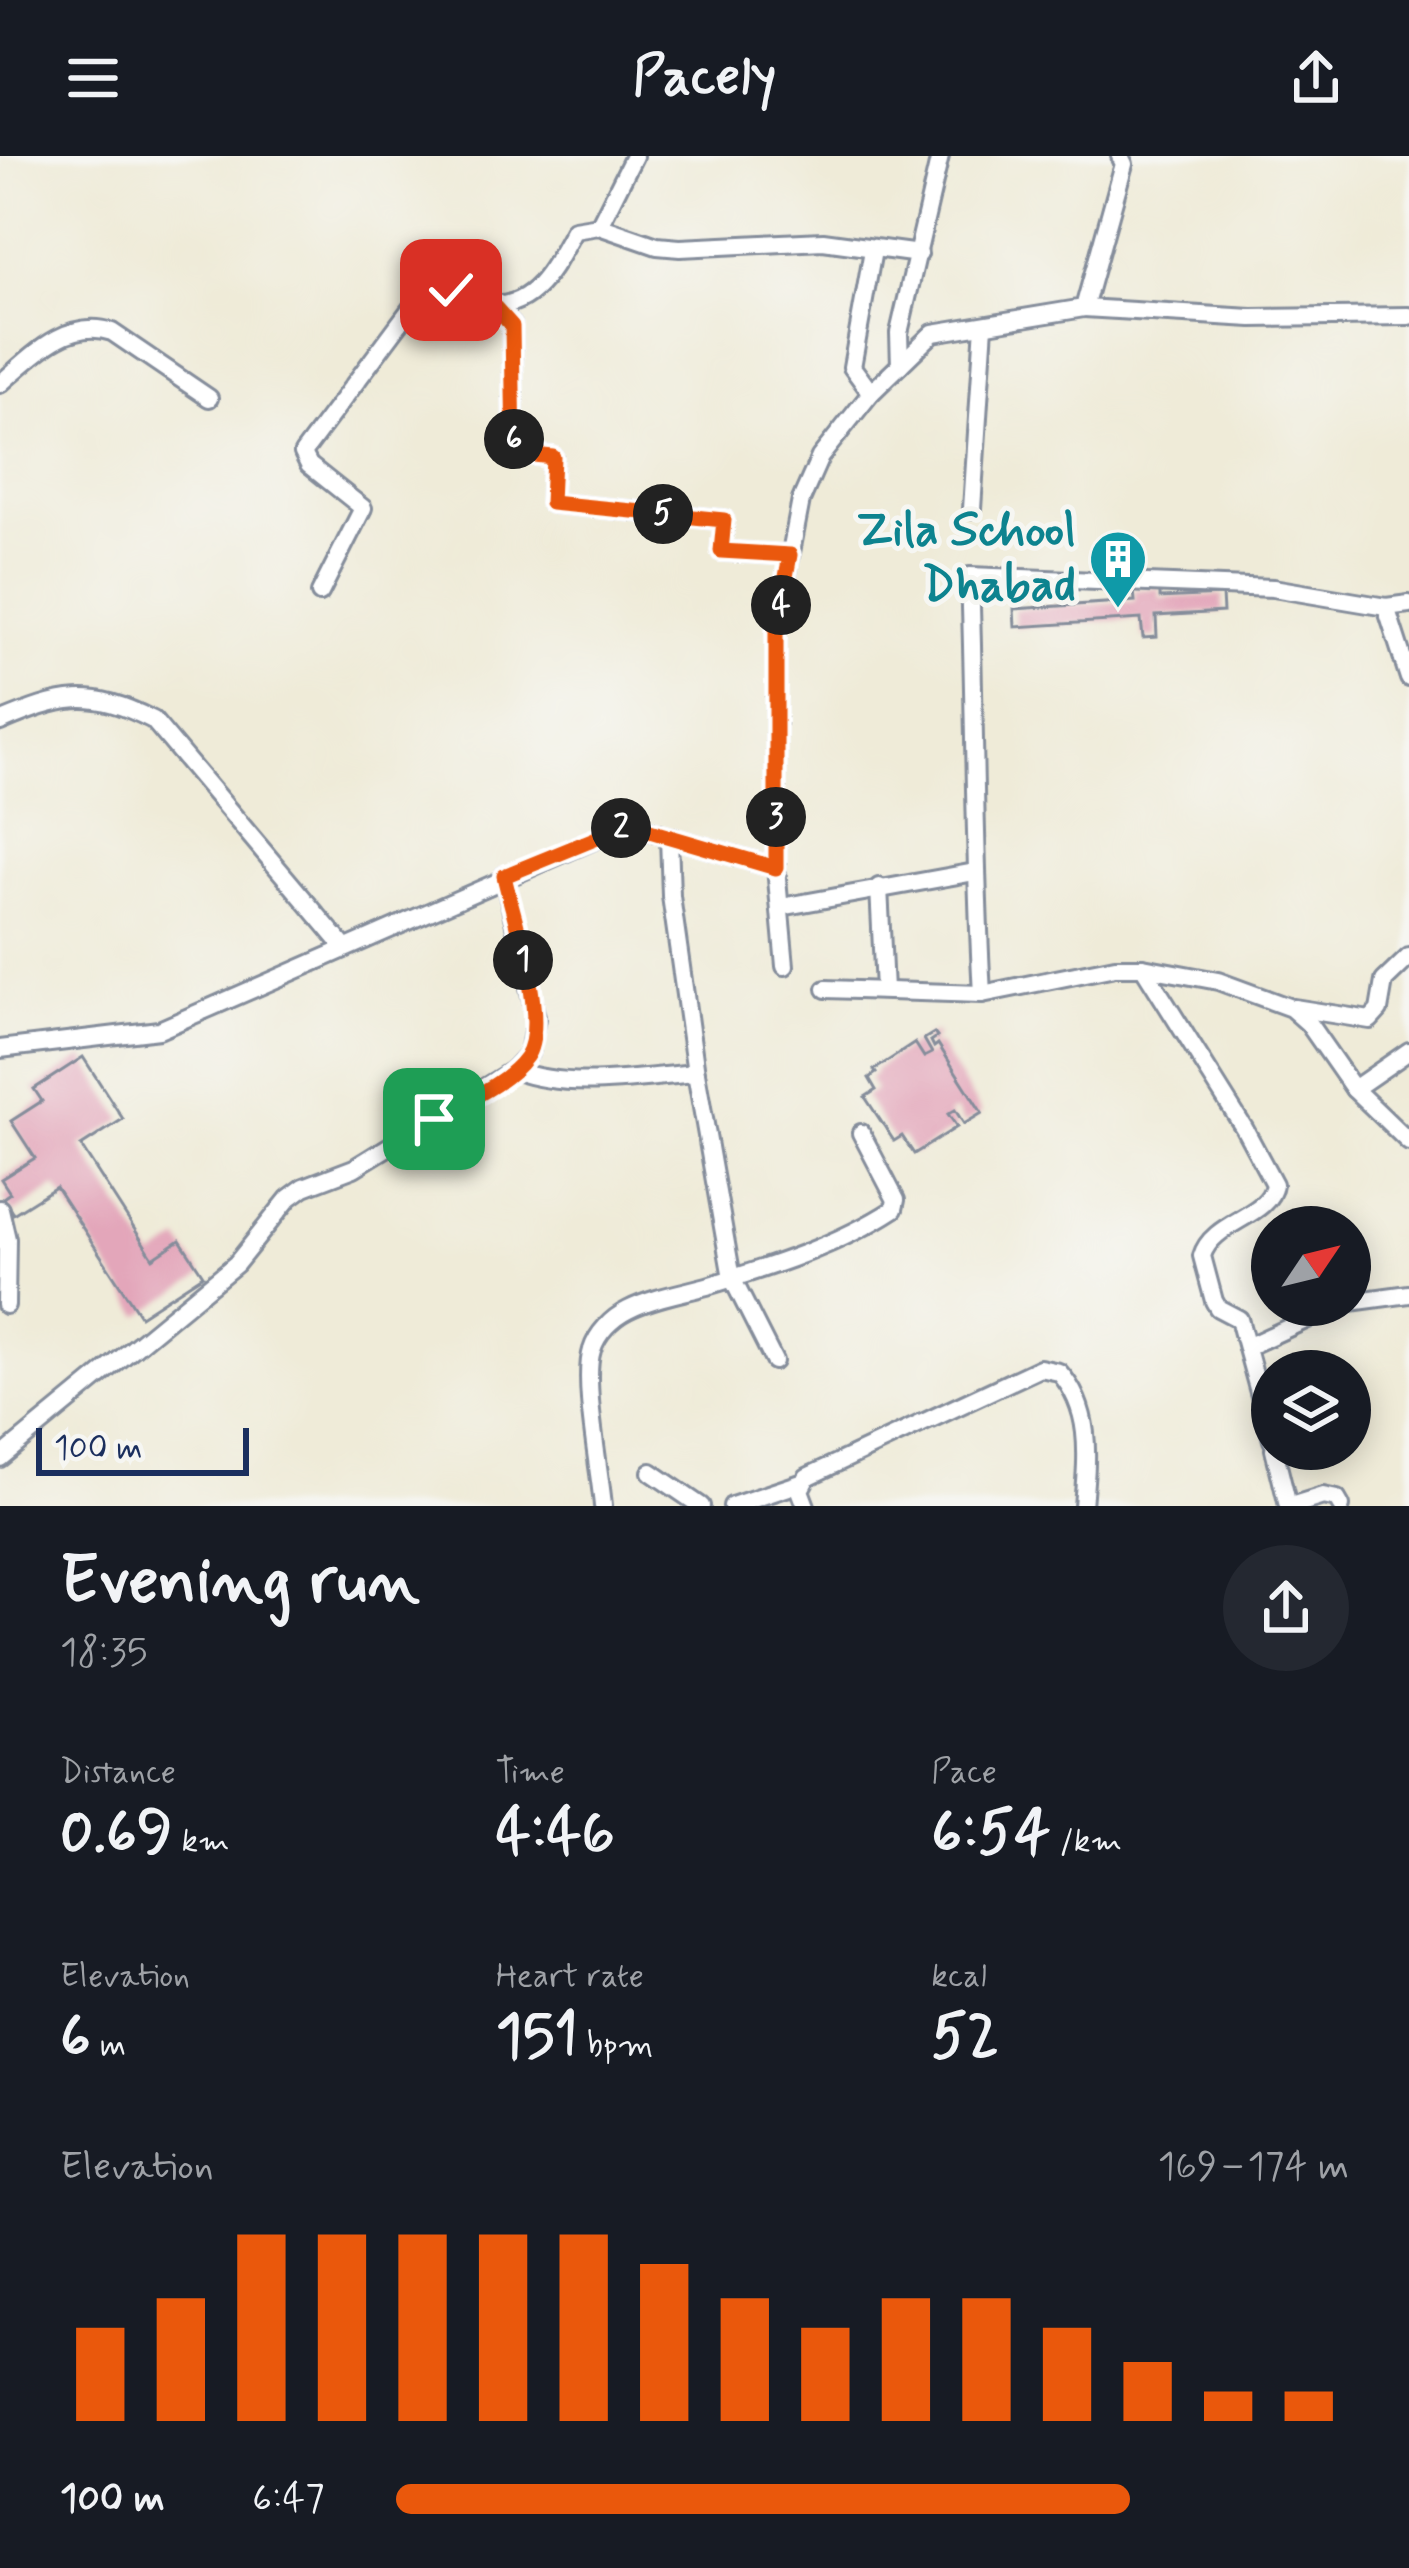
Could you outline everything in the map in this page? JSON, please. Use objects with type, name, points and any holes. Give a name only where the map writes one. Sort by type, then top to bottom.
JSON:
[{"type":"street","points":[[599,226],[634,156]]},
{"type":"street","points":[[900,365],[899,333],[940,156]]},
{"type":"street","points":[[1084,308],[1124,164],[1120,156]]},
{"type":"street","points":[[493,305],[518,299],[536,287],[560,263],[574,230],[599,226],[657,246],[823,241],[919,254]]},
{"type":"street","points":[[871,394],[852,367],[873,250]]},
{"type":"street","points":[[320,593],[363,508],[309,465],[305,448],[426,288],[435,284],[493,305],[512,326],[514,453],[553,457],[551,503],[724,520],[721,551],[790,555]]},
{"type":"street","points":[[785,966],[776,868],[776,631],[801,500],[820,457],[871,394],[933,333],[1084,308],[1252,318],[1409,316]]},
{"type":"street","points":[[972,509],[984,325]]},
{"type":"street","points":[[0,384],[61,337],[96,327],[112,332],[209,398]]},
{"type":"street","points":[[982,994],[970,576],[1273,588],[1386,607],[1409,604]]},
{"type":"street","points":[[1386,607],[1409,678]]},
{"type":"street","points":[[0,722],[53,700],[76,697],[118,703],[153,720],[344,947]]},
{"type":"street","points":[[0,1049],[159,1030],[619,829],[636,827],[776,868]]},
{"type":"street","points":[[669,837],[671,896],[695,1073],[733,1278],[774,1361]]},
{"type":"street","points":[[782,907],[975,872]]},
{"type":"street","points":[[0,1458],[236,1264],[276,1212],[304,1186],[354,1168],[514,1070],[529,1054],[536,1018],[504,876]]},
{"type":"street","points":[[879,886],[884,990]]},
{"type":"street","points":[[826,989],[982,994],[1083,972],[1143,967],[1218,981],[1291,1008],[1370,1020],[1379,1010],[1384,981],[1409,957]]},
{"type":"street","points":[[1143,967],[1274,1184],[1269,1198],[1213,1237],[1202,1256],[1214,1301],[1239,1319],[1251,1354]]},
{"type":"street","points":[[1291,1008],[1308,1023],[1354,1089],[1409,1142]]},
{"type":"street","points":[[1354,1089],[1409,1052]]},
{"type":"street","points":[[514,1070],[536,1078],[588,1082],[695,1073]]},
{"type":"street","points":[[603,1506],[590,1355],[597,1339],[628,1310],[733,1278],[866,1227],[894,1209],[896,1200],[861,1132]]},
{"type":"street","points":[[0,1209],[7,1239],[6,1305]]},
{"type":"street","points":[[1371,1299],[1409,1294]]},
{"type":"street","points":[[1249,1346],[1292,1326]]},
{"type":"street","points":[[732,1506],[801,1483],[1016,1377],[1050,1369],[1067,1381],[1079,1400],[1085,1426],[1083,1506]]},
{"type":"street","points":[[1280,1470],[1290,1506],[1323,1496],[1337,1499],[1341,1506]]},
{"type":"street","points":[[651,1472],[701,1506]]},
{"type":"street","points":[[801,1483],[806,1506]]},
{"type":"building","name":"Zila School Dhabad","points":[[1160,588],[1160,598],[1222,595],[1223,612],[1156,616],[1157,637],[1143,638],[1141,619],[1015,627],[1014,609],[1135,601],[1134,590]]},
{"type":"building","points":[[934,1033],[934,1047],[938,1044],[982,1113],[964,1124],[955,1110],[948,1114],[957,1127],[914,1154],[902,1136],[894,1141],[865,1097],[876,1090],[869,1078],[874,1070],[915,1043],[924,1057],[932,1053],[924,1039]]},
{"type":"building","points":[[83,1057],[123,1119],[81,1146],[153,1258],[180,1240],[203,1275],[140,1316],[56,1187],[13,1214],[3,1198],[10,1193],[1,1179],[35,1158],[11,1121],[42,1101],[34,1089]]},
{"type":"place","name":"Zila School Dhabad","points":[[1118,610]]},
{"type":"route","points":[[434,1119],[514,1070],[529,1054],[536,1018],[504,876],[619,829],[636,827],[776,868],[776,631],[790,555],[721,551],[724,520],[551,503],[553,457],[514,453],[512,326],[493,305],[451,290]]}]
